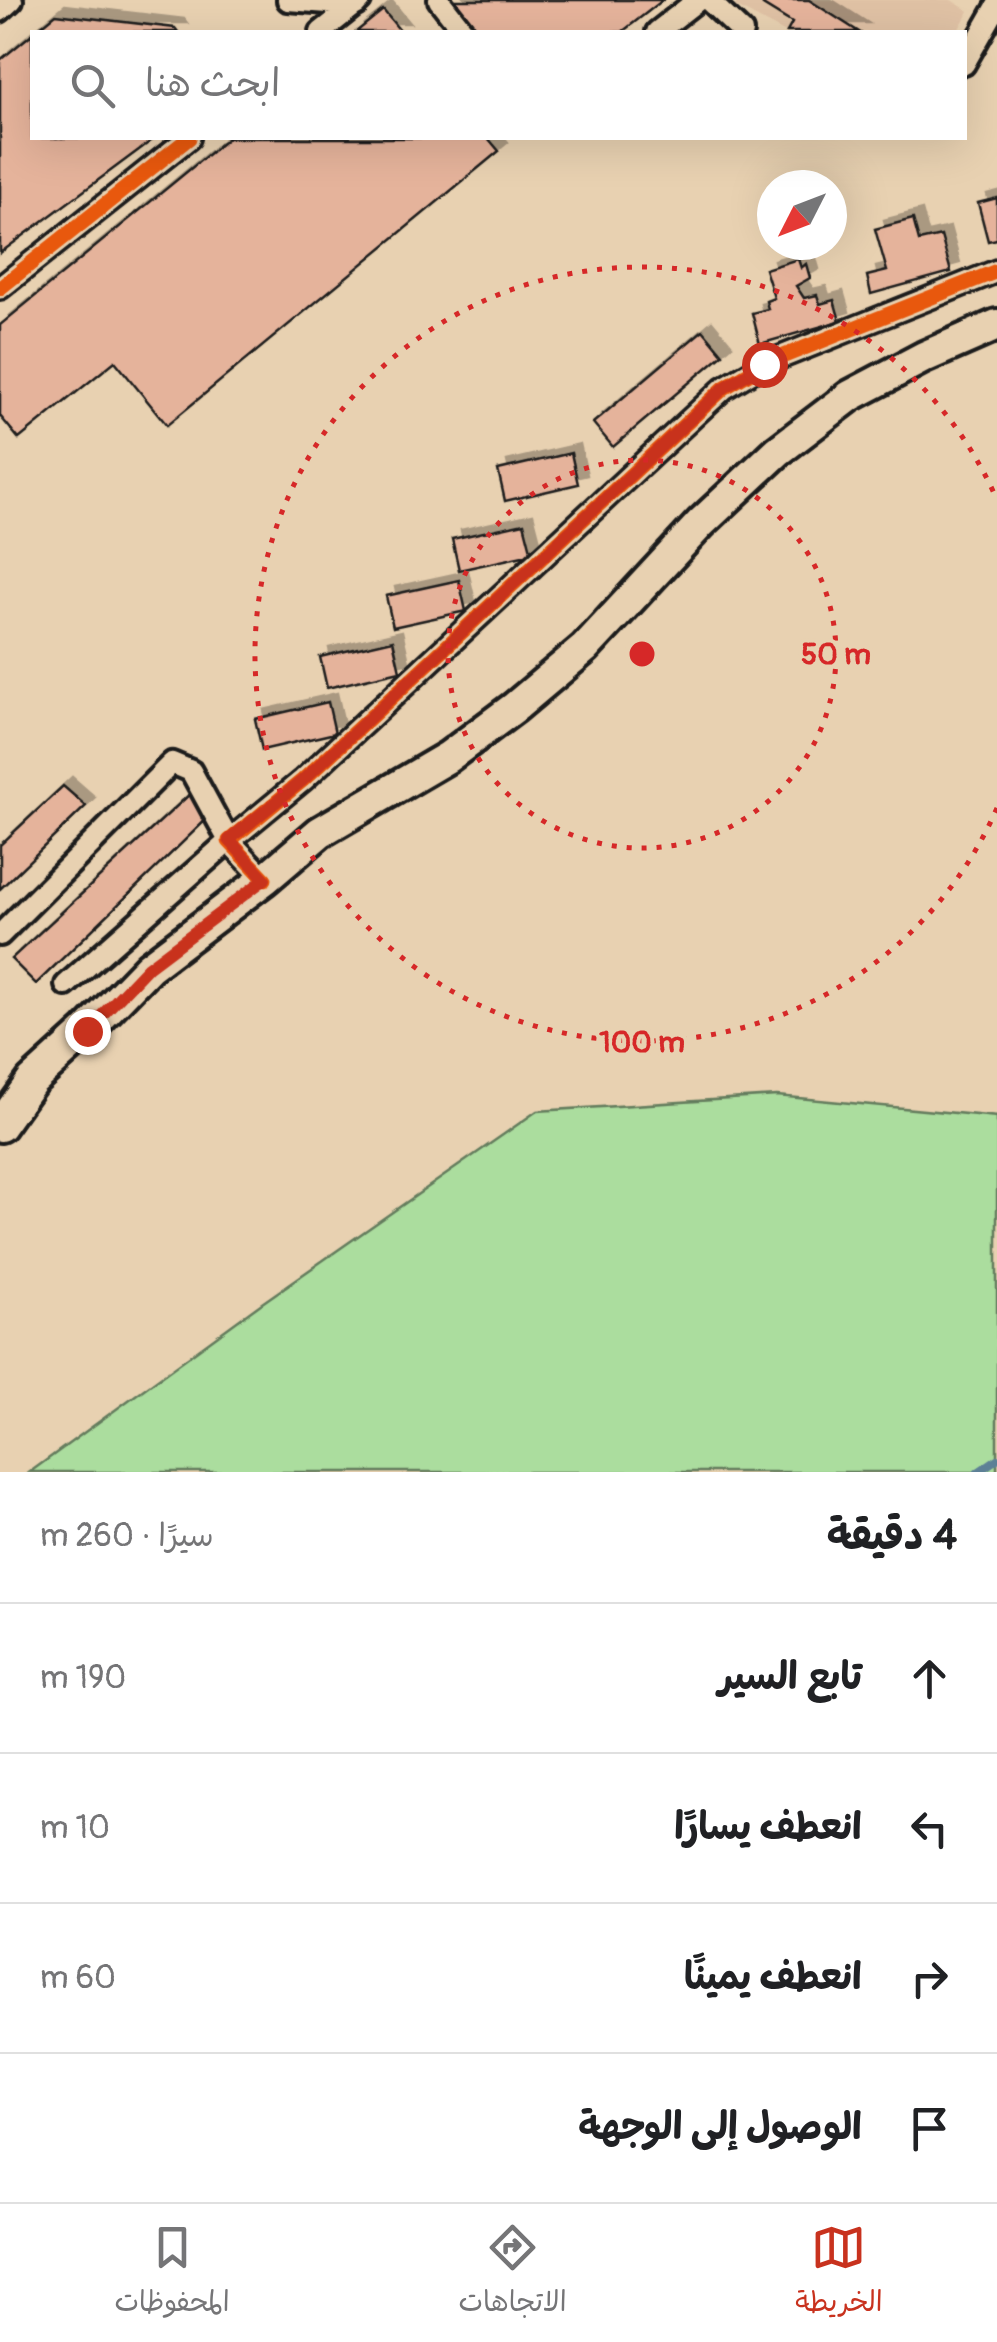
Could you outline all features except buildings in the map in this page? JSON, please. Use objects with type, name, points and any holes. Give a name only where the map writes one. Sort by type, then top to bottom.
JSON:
[{"type":"main road","points":[[0,1126],[32,1081],[148,967],[265,879],[320,832],[448,757],[515,707],[585,648],[701,523],[778,451],[850,396],[997,325]]},
{"type":"street","points":[[0,10],[12,0]]},
{"type":"street","points":[[288,0],[358,2]]},
{"type":"street","points":[[439,0],[462,30]]},
{"type":"street","points":[[660,30],[698,0]]},
{"type":"street","points":[[708,0],[740,30]]},
{"type":"street","points":[[323,30],[358,2]]},
{"type":"street","points":[[967,59],[997,6]]},
{"type":"street","points":[[3,280],[186,140]]},
{"type":"street","points":[[66,985],[229,840],[303,780],[724,388],[764,364],[997,271]]},
{"type":"street","points":[[0,934],[172,763],[191,771],[229,840],[265,879]]},
{"type":"shaded area","points":[[739,0],[951,0],[969,11],[958,30],[780,30],[735,6]]},
{"type":"green space","points":[[777,1096],[997,1117],[997,1472],[30,1472],[262,1303],[537,1111]]},
{"type":"waterway","points":[[978,1472],[997,1459]]},
{"type":"cycle path","points":[[0,288],[186,140]]},
{"type":"cycle path","points":[[265,879],[229,841],[303,780],[724,388],[764,364],[997,271]]},
{"type":"route","points":[[87,1031],[148,967],[265,879],[229,840],[303,780],[724,388],[764,364]]}]
